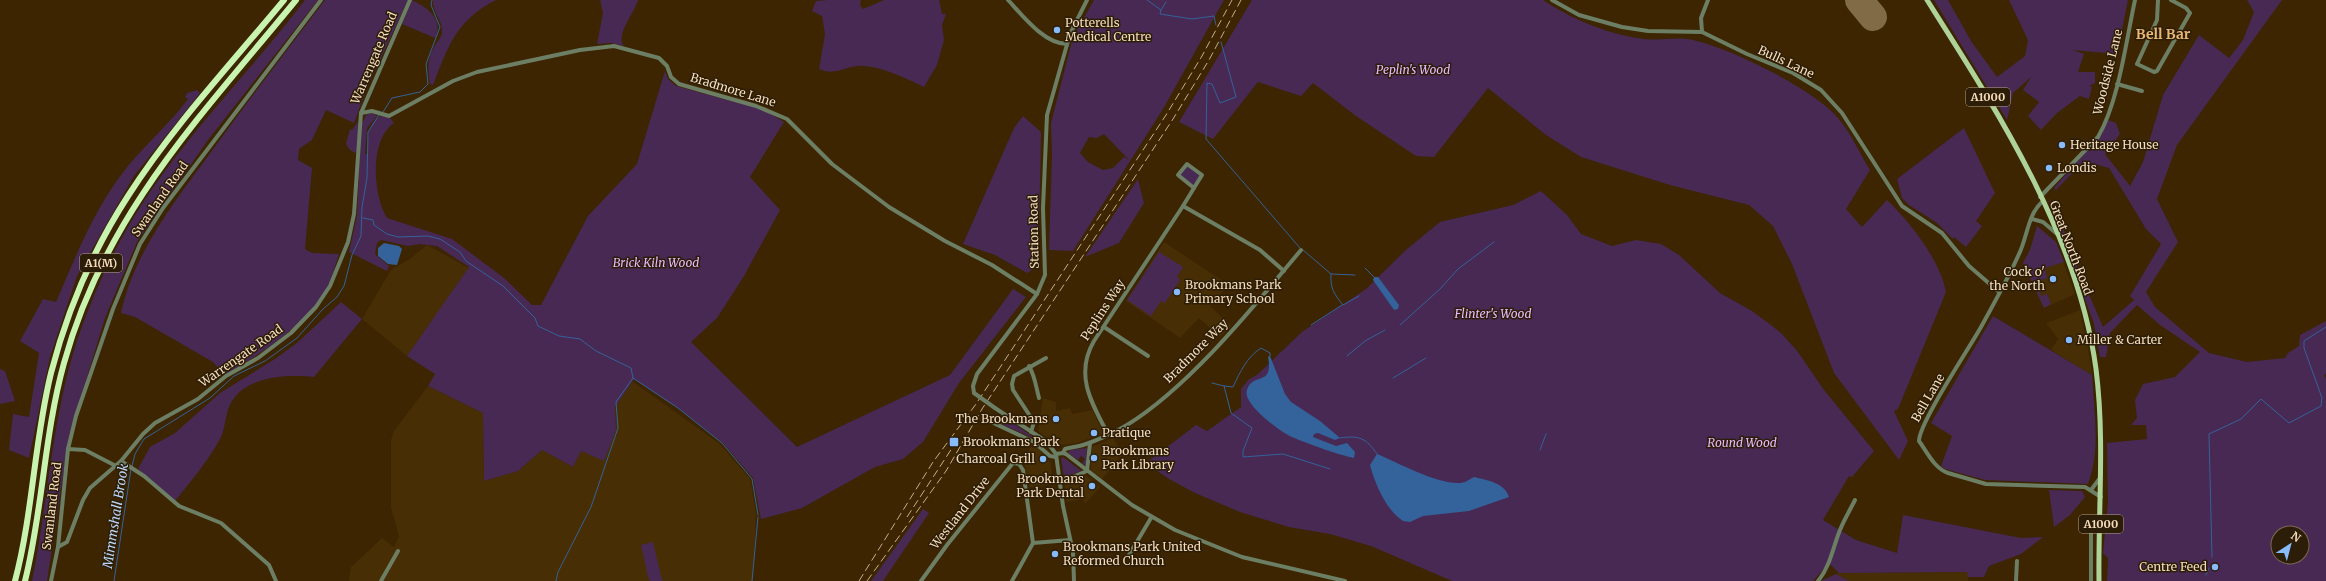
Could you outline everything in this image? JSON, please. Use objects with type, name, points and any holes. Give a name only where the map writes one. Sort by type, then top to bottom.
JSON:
[{"type":"highway","name":"A1(M)","points":[[15,581],[25,534],[38,440],[51,374],[67,322],[87,270],[114,219],[144,172],[284,0]]},
{"type":"highway","name":"A1(M)","points":[[25,581],[36,530],[50,430],[59,380],[75,326],[96,274],[131,210],[165,159],[296,0]]},
{"type":"main road","name":"Great North Road","points":[[1927,0],[2003,121],[2056,234],[2079,294],[2093,351],[2099,396],[2101,477],[2099,581]]},
{"type":"street","name":"Swanland Road","points":[[51,581],[58,547],[68,449],[76,416],[109,321],[140,244],[163,208],[321,0]]},
{"type":"street","name":"Warrengate Road","points":[[58,547],[64,545],[69,538],[83,500],[90,488],[121,462],[134,444],[155,423],[198,399],[226,376],[249,364],[270,349],[304,320],[326,294],[348,242],[352,225],[361,113],[410,0]]},
{"type":"street","points":[[1008,0],[1048,38],[1060,44],[1067,44]]},
{"type":"street","name":"Station Road","points":[[1056,455],[1050,445],[974,393],[973,386],[977,374],[1037,294],[1046,275],[1043,208],[1047,115],[1067,44],[1087,0]]},
{"type":"street","name":"Bulls Lane","points":[[1552,0],[1565,9],[1591,20],[1622,27],[1648,31],[1702,32],[1747,54],[1793,73],[1829,97],[1854,130],[1902,206],[1942,232],[1969,266],[1999,292]]},
{"type":"street","points":[[1702,32],[1702,18],[1708,0]]},
{"type":"street","name":"Woodside Lane","points":[[2041,200],[2098,137],[2108,116],[2117,84],[2135,0]]},
{"type":"street","points":[[2158,0],[2157,20],[2137,64],[2154,72],[2157,71],[2190,13],[2186,8],[2171,0]]},
{"type":"street","name":"Bradmore Lane","points":[[371,111],[380,114],[393,115],[453,81],[477,72],[580,50],[614,46],[653,56],[664,62],[671,77],[679,84],[756,106],[787,119],[832,164],[889,207],[945,241],[992,265],[1037,294]]},
{"type":"street","points":[[2117,84],[2142,90]]},
{"type":"street","points":[[361,113],[371,111],[365,101]]},
{"type":"street","name":"Peplins Way","points":[[1108,434],[1087,392],[1084,377],[1088,353],[1183,206],[1202,175],[1187,164],[1178,175],[1194,188]]},
{"type":"street","name":"Bell Lane","points":[[2041,200],[2032,219],[2020,253],[1981,328],[1920,432],[1919,441],[1936,465],[1942,471],[1948,473],[1986,484],[2085,487],[2101,497]]},
{"type":"street","points":[[1183,206],[1260,250],[1284,271]]},
{"type":"street","points":[[2032,219],[2043,222],[2056,234]]},
{"type":"street","name":"Bradmore Way","points":[[1056,455],[1063,452],[1065,449],[1090,443],[1139,417],[1183,379],[1230,332],[1302,250]]},
{"type":"street","points":[[1104,327],[1148,356]]},
{"type":"street","points":[[1031,432],[1034,422],[1013,390],[1012,384],[1014,376],[1029,366],[1046,358]]},
{"type":"street","points":[[1029,366],[1034,375],[1039,398]]},
{"type":"street","points":[[988,420],[1035,442],[1050,456],[1056,455],[1063,506],[1074,562],[1074,581]]},
{"type":"street","points":[[1035,442],[1039,437]]},
{"type":"street","points":[[1087,471],[1090,443]]},
{"type":"street","points":[[68,449],[85,450],[116,466]]},
{"type":"street","points":[[1063,452],[1151,518],[1202,542],[1242,557],[1345,581]]},
{"type":"street","points":[[121,462],[131,468],[179,506],[222,523],[269,565],[276,581]]},
{"type":"street","name":"Westland Drive","points":[[921,581],[1007,468],[1013,463],[1019,464],[1023,470],[1033,543]]},
{"type":"street","points":[[1060,482],[1087,471]]},
{"type":"street","points":[[2091,490],[2101,477]]},
{"type":"street","points":[[1818,581],[1822,576],[1834,550],[1839,531],[1855,500]]},
{"type":"street","points":[[1129,555],[1151,518]]},
{"type":"street","points":[[2091,581],[2091,530],[2095,525],[2101,525]]},
{"type":"street","points":[[1012,581],[1033,543],[1070,540]]},
{"type":"street","points":[[381,581],[398,551]]},
{"type":"street","points":[[2016,581],[2017,561]]},
{"type":"shaded area","points":[[2037,226],[2056,242],[2075,294],[2044,308],[2023,263],[2030,250]]},
{"type":"shaded area","name":"Brookmans Park Primary School","points":[[1164,242],[1229,285],[1210,306],[1231,326],[1220,337],[1199,318],[1180,338],[1126,301]]},
{"type":"shaded area","points":[[427,245],[469,268],[407,356],[362,319],[391,270],[411,258]]},
{"type":"shaded area","points":[[2080,310],[2092,375],[2051,350],[2058,339],[2046,323]]},
{"type":"shaded area","points":[[632,381],[720,444],[750,479],[756,513],[753,581],[349,581],[351,567],[382,538],[394,547],[399,536],[391,508],[391,440],[394,431],[428,386],[483,413],[484,481],[518,471],[542,450],[573,467],[580,451],[616,430],[615,407]]},
{"type":"shaded area","points":[[1043,398],[1056,402],[1056,411],[1070,408],[1072,414],[1092,410],[1104,433],[1077,443],[1061,445],[1054,443],[1038,431]]},
{"type":"shaded area","points":[[1113,438],[1123,454],[1102,479],[1091,470],[1092,447]]},
{"type":"shaded area","points":[[1033,443],[1051,463],[1053,484],[1029,487],[1025,465],[1022,461]]},
{"type":"shaded area","points":[[1084,474],[1100,487],[1085,504],[1083,499],[1067,502],[1064,483]]},
{"type":"shaded area","points":[[1968,572],[1968,581],[1821,581],[1839,573]]},
{"type":"green space","points":[[305,0],[318,0],[208,140],[137,242],[105,318],[69,436],[47,581],[32,581],[63,393],[80,332],[90,305],[114,252],[147,197],[168,167]]},
{"type":"green space","points":[[325,0],[408,0],[366,90],[354,123],[326,110],[312,140],[299,149],[298,160],[312,168],[305,249],[312,253],[339,254],[328,287],[312,309],[290,331],[251,359],[224,375],[213,362],[135,317],[121,313],[127,290],[146,247],[158,226],[255,92]]},
{"type":"green space","points":[[412,0],[424,7],[433,15],[437,25],[435,38],[402,24]]},
{"type":"green space","points":[[433,0],[496,0],[471,16],[462,26],[449,47],[433,85],[430,84],[429,61],[434,47],[442,33],[442,28],[434,8]]},
{"type":"green space","points":[[600,0],[638,0],[623,30],[622,41],[624,46],[611,43],[597,44],[603,13]]},
{"type":"green space","points":[[861,0],[860,5],[863,9],[884,0],[939,0],[942,14],[946,14],[942,25],[944,40],[937,65],[924,87],[895,74],[872,67],[858,66],[831,72],[819,69],[825,34],[822,16],[812,11],[816,1]]},
{"type":"green space","points":[[1094,0],[1224,0],[1163,109],[1073,251],[1049,250],[1052,154],[1051,123],[1073,37]],"holes":[[[1104,134],[1129,160],[1124,157],[1113,168],[1103,170],[1088,162],[1080,153],[1089,137],[1097,138]]]},
{"type":"green space","name":"Peplin's Wood","points":[[1252,0],[1543,0],[1578,20],[1618,34],[1644,39],[1687,39],[1709,44],[1728,51],[1770,71],[1810,95],[1826,107],[1843,124],[1870,170],[1846,209],[1862,227],[1887,200],[1905,219],[1923,242],[1943,280],[1946,292],[1898,409],[1894,411],[1908,441],[1899,460],[1834,373],[1792,264],[1773,226],[1749,205],[1670,185],[1581,157],[1546,135],[1488,88],[1434,157],[1416,156],[1356,116],[1313,83],[1301,96],[1258,82],[1213,139],[1179,122]]},
{"type":"green space","points":[[1934,0],[1948,0],[1971,41],[1997,77],[2025,56],[2028,40],[2009,0],[2128,0],[2117,54],[2073,50],[2084,54],[2078,72],[2095,72],[2095,83],[2089,86],[2092,87],[2089,99],[2080,96],[2057,113],[2041,130],[2028,116],[2039,102],[2023,90],[2031,77],[2013,93],[2007,120]]},
{"type":"green space","points":[[2247,0],[2282,0],[2177,145],[2157,199],[2178,242],[2146,292],[2155,307],[2209,353],[2247,362],[2285,358],[2288,353],[2299,346],[2300,335],[2326,321],[2326,374],[2324,375],[2326,379],[2326,581],[2107,581],[2108,558],[2103,553],[2108,503],[2107,443],[2147,439],[2146,425],[2131,425],[2137,418],[2135,400],[2143,384],[2175,377],[2200,352],[2160,325],[2137,305],[2110,333],[2106,357],[2100,357],[2094,324],[2049,200],[2054,203],[2078,269],[2103,327],[2134,300],[2130,296],[2161,244],[2146,229],[2109,168],[2084,161],[2056,190],[2054,188],[2102,134],[2108,120],[2116,123],[2120,134],[2105,154],[2130,186],[2143,162],[2163,95],[2199,35],[2229,58],[2243,40],[2254,12]]},
{"type":"green space","name":"Brick Kiln Wood","points":[[665,71],[668,79],[676,86],[764,110],[784,122],[750,177],[780,210],[744,276],[717,318],[691,342],[797,447],[950,375],[1013,289],[1026,297],[959,383],[923,442],[903,459],[875,467],[802,508],[761,519],[753,478],[723,443],[678,408],[634,379],[615,407],[616,430],[604,461],[581,451],[573,467],[542,450],[518,471],[484,481],[483,413],[428,386],[435,374],[407,356],[469,267],[437,246],[419,244],[408,246],[381,240],[377,243],[375,254],[389,266],[387,271],[349,252],[357,216],[361,126],[366,115],[373,113],[377,116],[367,128],[365,154],[368,154],[368,138],[370,128],[376,119],[381,116],[390,118],[394,123],[386,131],[380,142],[377,155],[376,183],[382,208],[387,218],[452,239],[504,278],[532,305],[541,305],[588,216],[637,164]]},
{"type":"green space","points":[[197,90],[200,93],[134,176],[77,276],[50,357],[29,458],[9,450],[13,414],[29,417],[39,353],[20,341],[43,299],[56,302],[77,253],[101,205],[121,175],[180,109],[188,99],[185,97],[187,93]]},
{"type":"green space","points":[[1023,116],[1041,132],[1039,230],[1036,267],[1027,273],[995,255],[963,244],[1014,128]]},
{"type":"green space","points":[[359,120],[357,150],[355,153],[350,150],[346,144],[350,129],[352,130]]},
{"type":"green space","points":[[1964,128],[1995,193],[1976,221],[1982,226],[1966,247],[1954,237],[1953,239],[1937,223],[1909,205],[1902,198],[1897,179]]},
{"type":"green space","points":[[1186,165],[1200,176],[1194,185],[1181,177],[1180,173]]},
{"type":"green space","points":[[1138,179],[1144,203],[1119,243],[1085,257]]},
{"type":"green space","points":[[1541,191],[1567,215],[1581,234],[1612,246],[1636,240],[1661,244],[1679,255],[1720,293],[1752,311],[1771,325],[1782,334],[1798,352],[1824,390],[1874,451],[1852,477],[1849,476],[1823,520],[1856,540],[1897,553],[1903,515],[2021,538],[2043,537],[2021,554],[1989,566],[1984,577],[1968,577],[1967,572],[1839,573],[1829,563],[1813,581],[1452,581],[1371,546],[1330,534],[1289,527],[1240,512],[1195,493],[1169,479],[1146,463],[1196,425],[1207,431],[1241,407],[1241,389],[1248,380],[1258,374],[1302,332],[1366,289],[1407,249],[1440,222],[1513,205]]},
{"type":"green space","points":[[2037,226],[2056,242],[2064,262],[2045,268],[2047,278],[2041,280],[2043,285],[2038,287],[2041,296],[2047,294],[2051,304],[2044,308],[2023,263],[2030,250]]},
{"type":"green space","points":[[1159,252],[1183,267],[1177,277],[1180,280],[1165,303],[1161,301],[1151,316],[1127,300]]},
{"type":"green space","points":[[341,302],[362,319],[314,377],[291,376],[266,379],[254,383],[235,397],[229,407],[221,437],[216,446],[200,470],[175,501],[138,469],[150,447],[175,433],[220,393],[275,359],[298,342]]},
{"type":"green space","points":[[1993,316],[2092,375],[2096,444],[2092,471],[2088,484],[1985,480],[1945,469],[1941,466],[1952,436],[1931,423]]},
{"type":"green space","points":[[0,369],[5,371],[15,401],[0,404]]},
{"type":"green space","points":[[1001,415],[1035,439],[1001,424],[999,421]]},
{"type":"green space","points":[[1087,448],[1086,466],[1082,463],[1085,459],[1081,456],[1078,460],[1068,453],[1070,450]]},
{"type":"green space","points":[[1063,457],[1081,471],[1064,477],[1061,459]]},
{"type":"green space","points":[[2049,490],[2082,491],[2085,497],[2070,515],[2054,527]]},
{"type":"green space","points":[[923,509],[929,513],[883,581],[871,581]]},
{"type":"green space","points":[[653,542],[663,581],[650,581],[648,577],[641,545]]},
{"type":"green space","points":[[1836,574],[1849,581],[1821,581]]},
{"type":"water","points":[[384,243],[399,246],[402,249],[397,265],[388,264],[378,256],[378,248]]},
{"type":"water","points":[[1374,277],[1378,277],[1399,305],[1398,309],[1394,310],[1373,280]]},
{"type":"water","points":[[1270,356],[1285,394],[1291,402],[1320,421],[1340,438],[1335,440],[1318,433],[1314,434],[1313,437],[1336,446],[1347,443],[1355,452],[1354,458],[1321,448],[1288,435],[1269,422],[1250,402],[1247,395],[1247,390],[1253,381],[1262,378],[1268,372],[1268,357]]},
{"type":"water","points":[[1377,454],[1429,477],[1440,480],[1460,483],[1466,482],[1474,477],[1490,481],[1504,488],[1509,497],[1469,511],[1423,516],[1410,522],[1403,521],[1386,503],[1375,480],[1370,465]]},
{"type":"waterway","points":[[383,112],[392,98],[420,92],[428,84],[426,64],[440,27],[431,5],[432,0]]},
{"type":"waterway","points":[[1147,0],[1161,10],[1160,14],[1192,19],[1214,16],[1216,25]]},
{"type":"waterway","points":[[1161,10],[1166,2]]},
{"type":"waterway","points":[[1221,42],[1236,97],[1220,103],[1212,84],[1207,83],[1206,139],[1300,248]]},
{"type":"waterway","points":[[132,466],[135,454],[144,439],[210,398],[234,376],[265,361],[297,338],[323,309],[337,297],[344,286],[352,255],[361,236],[362,207],[367,178],[368,132],[379,115]]},
{"type":"waterway","points":[[363,218],[373,220],[374,225],[387,234],[398,237],[428,236],[440,239],[460,252],[466,261],[503,286],[535,318],[538,326],[559,336],[580,339],[596,351],[631,368],[633,378],[678,408],[722,443],[752,479],[758,515]]},
{"type":"waterway","points":[[1400,325],[1440,289],[1458,269],[1494,242]]},
{"type":"waterway","points":[[1303,250],[1331,274],[1355,275]]},
{"type":"waterway","points":[[1365,268],[1374,277]]},
{"type":"waterway","points":[[1331,274],[1333,291],[1343,305],[1359,296]]},
{"type":"waterway","points":[[1311,325],[1342,305]]},
{"type":"waterway","points":[[2212,557],[2209,434],[2241,419],[2261,399],[2289,423],[2321,406],[2322,398],[2304,348],[2304,341],[2326,327]]},
{"type":"waterway","points":[[1347,356],[1365,341],[1385,330]]},
{"type":"waterway","points":[[1270,356],[1270,353],[1261,348],[1248,360],[1241,370],[1233,387],[1224,386],[1231,413],[1252,428],[1243,451],[1243,457],[1283,454],[1330,469]]},
{"type":"waterway","points":[[1393,378],[1426,358]]},
{"type":"waterway","points":[[556,581],[558,572],[591,507],[618,428],[616,402],[633,378]]},
{"type":"waterway","points":[[1212,383],[1224,386]]},
{"type":"waterway","points":[[1540,450],[1546,434]]},
{"type":"waterway","points":[[1340,438],[1352,437],[1362,439],[1369,444],[1377,454]]},
{"type":"waterway","name":"Mimmshall Brook","points":[[114,581],[131,469]]},
{"type":"waterway","points":[[752,581],[758,517]]},
{"type":"waterway","points":[[2206,575],[2209,568]]},
{"type":"runway","points":[[1859,0],[1873,17]]},
{"type":"railway","points":[[859,581],[933,462],[976,404],[1166,115],[1202,56],[1232,0]]},
{"type":"railway","points":[[867,581],[946,471],[982,409],[1173,119],[1209,60],[1241,0]]},
{"type":"railway","points":[[907,517],[958,439]]},
{"type":"place","name":"Potterells Medical Centre","points":[[1057,30]]},
{"type":"place","name":"Heritage House","points":[[2062,145]]},
{"type":"place","name":"Londis","points":[[2049,168]]},
{"type":"place","name":"Cock o' the North","points":[[2053,279]]},
{"type":"place","name":"Brookmans Park Primary School","points":[[1177,292]]},
{"type":"place","name":"Miller & Carter","points":[[2069,340]]},
{"type":"place","name":"The Brookmans","points":[[1056,419]]},
{"type":"place","name":"Pratique","points":[[1094,433]]},
{"type":"place","name":"Brookmans Park","points":[[954,442]]},
{"type":"place","name":"Brookmans Park Library","points":[[1094,458]]},
{"type":"place","name":"Charcoal Grill","points":[[1043,459]]},
{"type":"place","name":"Brookmans Park Dental","points":[[1092,486]]},
{"type":"place","name":"Brookmans Park United Reformed Church","points":[[1055,554]]},
{"type":"place","name":"Centre Feed","points":[[2215,567]]},
{"type":"district","name":"Bell Bar","points":[[2163,34]]},
{"type":"park label","name":"Flinter's Wood","points":[[1493,314]]},
{"type":"park label","name":"Round Wood","points":[[1742,443]]}]
